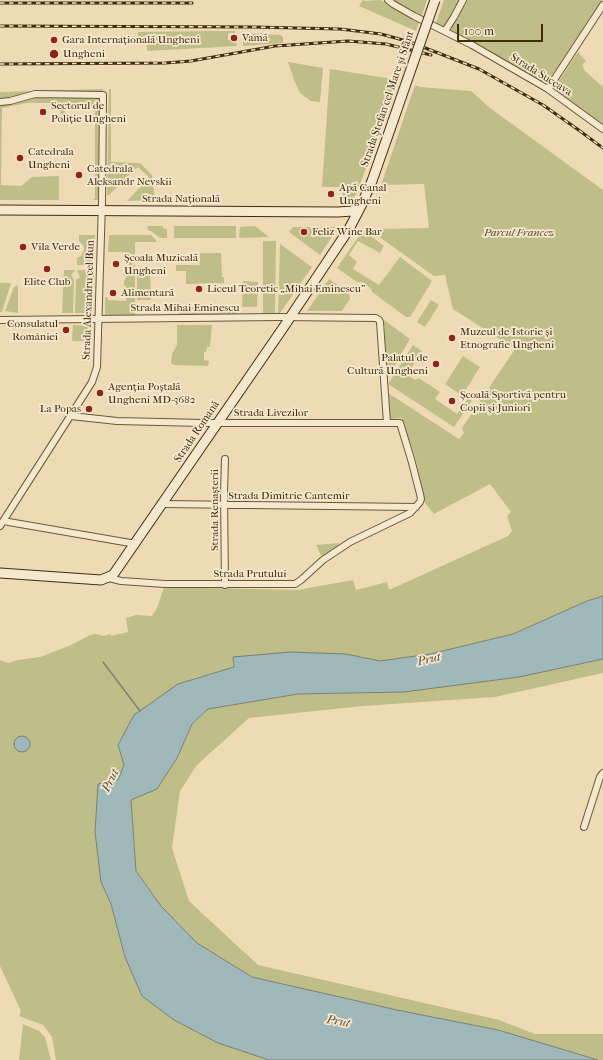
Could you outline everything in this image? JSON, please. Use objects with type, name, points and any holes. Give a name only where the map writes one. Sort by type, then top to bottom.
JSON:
[{"type":"main road","name":"Strada Ștefan cel Mare și Sfânt","points":[[361,206],[372,181],[435,0]]},
{"type":"main road","name":"Strada Națională","points":[[0,210],[338,212],[352,211],[361,206]]},
{"type":"main road","name":"Strada Romană","points":[[109,578],[117,571],[136,544],[218,423],[349,229],[361,206]]},
{"type":"main road","points":[[0,573],[101,580],[109,578]]},
{"type":"street","name":"Strada Suceava","points":[[388,0],[414,16],[478,48],[548,89],[603,129]]},
{"type":"street","points":[[445,31],[463,0]]},
{"type":"street","points":[[548,89],[603,6]]},
{"type":"street","name":"Strada Alexandru cel Bun","points":[[0,102],[21,99],[35,94],[103,95],[102,211],[97,367],[92,382],[2,524]]},
{"type":"street","name":"Strada Mihai Eminescu","points":[[0,320],[98,318],[371,318],[379,320],[386,424]]},
{"type":"street","name":"Strada Livezilor","points":[[71,416],[131,421],[218,423],[400,423],[421,499],[416,507]]},
{"type":"street","name":"Strada Renașterii","points":[[225,459],[225,585]]},
{"type":"street","name":"Strada Dimitrie Cantemir","points":[[162,504],[416,507]]},
{"type":"street","name":"Strada Prutului","points":[[109,578],[121,582],[225,585],[295,584],[316,565],[350,542],[401,518],[416,507]]},
{"type":"street","points":[[2,524],[136,544]]},
{"type":"street","points":[[584,827],[600,777],[603,773]]},
{"type":"green space","points":[[363,0],[380,0],[419,22],[416,31],[359,6]]},
{"type":"green space","points":[[393,0],[427,0],[421,18],[397,4]]},
{"type":"green space","points":[[444,0],[462,0],[448,23],[442,27],[436,23]]},
{"type":"green space","points":[[466,0],[602,0],[547,83],[542,82],[452,31],[451,27]]},
{"type":"green space","points":[[235,31],[235,33],[228,33],[228,40],[236,41],[237,46],[147,51],[146,38],[138,38],[138,32]]},
{"type":"green space","points":[[243,33],[280,35],[283,37],[283,43],[243,46]]},
{"type":"green space","points":[[578,52],[586,61],[582,65],[585,71],[603,87],[603,124],[557,91],[556,85]]},
{"type":"green space","points":[[288,62],[323,68],[320,102],[311,101],[300,93]]},
{"type":"green space","points":[[330,69],[399,80],[356,195],[351,199],[342,200],[342,187],[322,187]]},
{"type":"green space","name":"Parcul Francez","points":[[415,85],[420,87],[471,91],[490,108],[603,190],[603,596],[587,601],[513,634],[430,654],[380,661],[346,654],[233,658],[234,667],[178,684],[118,745],[124,765],[118,780],[101,882],[111,904],[125,957],[270,1060],[56,1060],[52,1037],[43,1025],[19,1016],[21,1011],[0,966],[0,660],[8,663],[40,657],[71,645],[90,635],[96,634],[103,636],[111,634],[111,636],[128,632],[126,618],[136,615],[152,616],[157,608],[164,587],[297,590],[353,580],[356,590],[387,582],[389,590],[508,536],[512,531],[507,516],[511,512],[490,484],[434,514],[425,503],[416,460],[402,418],[390,419],[388,393],[459,439],[464,433],[462,428],[515,349],[453,309],[445,275],[434,276],[378,236],[378,229],[429,228],[424,184],[381,185]]},
{"type":"green space","points":[[103,89],[103,91],[33,92],[0,101],[0,92]]},
{"type":"green space","points":[[109,89],[111,89],[111,162],[140,163],[152,175],[155,200],[127,201],[145,182],[146,183],[148,181],[147,180],[149,177],[138,167],[136,169],[134,168],[132,170],[133,171],[109,195],[107,195]]},
{"type":"green space","points":[[31,98],[100,98],[100,200],[93,200],[95,198],[95,108],[65,108],[65,121],[61,121],[60,103],[27,103],[2,108],[1,185],[21,186],[32,177],[59,176],[59,200],[0,200],[0,105]]},
{"type":"green space","points":[[147,226],[163,226],[163,228],[167,229],[167,238],[160,238],[148,230]]},
{"type":"green space","points":[[174,226],[236,226],[236,238],[174,238]]},
{"type":"green space","points":[[255,226],[269,237],[239,238],[240,227]]},
{"type":"green space","points":[[293,227],[336,227],[337,229],[320,255],[289,232]]},
{"type":"green space","points":[[363,230],[384,246],[380,253],[358,241],[349,255],[357,262],[353,269],[379,285],[400,257],[432,281],[410,317],[406,317],[372,292],[371,289],[363,282],[357,282],[337,268]]},
{"type":"green space","points":[[79,235],[95,235],[94,265],[77,265],[77,258],[81,256],[84,250],[83,245],[79,241]]},
{"type":"green space","points":[[109,235],[151,235],[156,242],[135,242],[135,260],[124,277],[125,252],[108,252]]},
{"type":"green space","points":[[263,241],[276,241],[275,313],[263,313]]},
{"type":"green space","points":[[280,244],[312,267],[280,313],[278,313]]},
{"type":"green space","points":[[200,253],[221,253],[222,277],[224,277],[224,283],[186,284],[186,271],[176,271],[176,265],[200,265]]},
{"type":"green space","points":[[135,264],[135,316],[105,316],[105,297],[108,298],[108,300],[126,301],[126,286],[124,286],[124,281]]},
{"type":"green space","points":[[64,270],[75,270],[71,275],[74,280],[73,313],[62,313]]},
{"type":"green space","points":[[77,270],[94,270],[93,313],[75,313],[76,280],[80,277]]},
{"type":"green space","points":[[137,274],[150,274],[151,300],[137,300]]},
{"type":"green space","points":[[329,279],[349,293],[350,299],[342,311],[307,311]]},
{"type":"green space","points":[[243,281],[258,282],[257,307],[242,307]]},
{"type":"green space","points":[[0,283],[11,283],[2,312],[0,312]]},
{"type":"green space","points":[[18,285],[18,313],[5,311],[14,287]]},
{"type":"green space","points":[[431,300],[439,305],[425,327],[417,322]]},
{"type":"green space","points":[[214,305],[236,305],[236,314],[179,316],[179,306],[183,306],[185,309],[188,306],[191,306],[194,309],[196,306],[200,306],[202,309],[205,306],[212,308]]},
{"type":"green space","points":[[384,320],[410,339],[387,379],[387,378]]},
{"type":"green space","points":[[73,325],[90,326],[89,341],[72,341]]},
{"type":"green space","points":[[177,325],[212,325],[210,347],[207,347],[206,352],[204,352],[204,360],[209,361],[208,366],[174,365],[171,363],[172,354],[177,345]]},
{"type":"green space","points":[[413,345],[422,351],[407,375],[415,380],[419,378],[440,392],[435,399],[457,414],[468,398],[472,401],[454,427],[388,384]]},
{"type":"green space","points":[[463,356],[480,367],[462,396],[445,384]]},
{"type":"green space","points":[[339,543],[338,546],[322,558],[316,545]]},
{"type":"green space","points":[[603,659],[603,673],[495,697],[363,706],[249,718],[197,765],[180,791],[172,848],[189,901],[258,965],[499,1020],[535,1034],[603,1034],[603,1060],[598,1060],[498,1030],[397,1010],[252,977],[197,943],[161,906],[136,871],[131,800],[157,789],[177,758],[192,724],[208,709],[298,694],[404,692],[519,677]]},
{"type":"green space","points":[[23,1024],[39,1031],[45,1037],[51,1060],[19,1060]]},
{"type":"water","name":"Prut","points":[[603,596],[603,659],[519,677],[404,692],[298,694],[208,709],[192,724],[177,758],[157,789],[131,800],[136,871],[161,906],[197,943],[252,977],[397,1010],[498,1030],[598,1060],[269,1060],[218,1043],[174,1020],[142,996],[125,957],[111,904],[101,882],[95,832],[98,784],[118,780],[124,765],[118,745],[134,715],[178,684],[234,667],[233,657],[290,652],[346,654],[380,661],[430,654],[513,634],[587,601]]},
{"type":"water","points":[[22,736],[29,741],[30,744],[25,751],[22,752],[15,747],[14,744],[19,737]]},
{"type":"waterway","points":[[103,662],[140,711]]},
{"type":"railway","points":[[0,3],[192,3]]},
{"type":"railway","points":[[0,26],[253,27],[340,29],[381,34],[410,42],[479,69],[543,105],[603,148]]},
{"type":"railway","points":[[0,64],[165,63],[191,61],[275,46],[348,41],[386,44],[431,55]]},
{"type":"place","name":"Vamă","points":[[234,38]]},
{"type":"place","name":"Gara Internațională Ungheni","points":[[54,40]]},
{"type":"place","name":"Ungheni","points":[[54,54]]},
{"type":"place","name":"Sectorul de Poliție Ungheni","points":[[43,112]]},
{"type":"place","name":"Catedrala Ungheni","points":[[20,158]]},
{"type":"place","name":"Catedrala Aleksandr Nevskii","points":[[79,175]]},
{"type":"place","name":"Apă Canal Ungheni","points":[[331,194]]},
{"type":"place","name":"Feliz Wine Bar","points":[[304,232]]},
{"type":"place","name":"Vila Verde","points":[[23,247]]},
{"type":"place","name":"Școala Muzicală Ungheni","points":[[116,264]]},
{"type":"place","name":"Elite Club","points":[[47,269]]},
{"type":"place","name":"Liceul Teoretic „Mihai Eminescu”","points":[[199,289]]},
{"type":"place","name":"Alimentară","points":[[113,293]]},
{"type":"place","name":"Consulatul României","points":[[66,330]]},
{"type":"place","name":"Muzeul de Istorie și Etnografie Ungheni","points":[[452,338]]},
{"type":"place","name":"Palatul de Cultură Ungheni","points":[[436,364]]},
{"type":"place","name":"Agenția Poștală Ungheni MD-3682","points":[[100,393]]},
{"type":"place","name":"Școală Sportivă pentru Copii și Juniori","points":[[452,401]]},
{"type":"place","name":"La Popas","points":[[89,409]]}]
